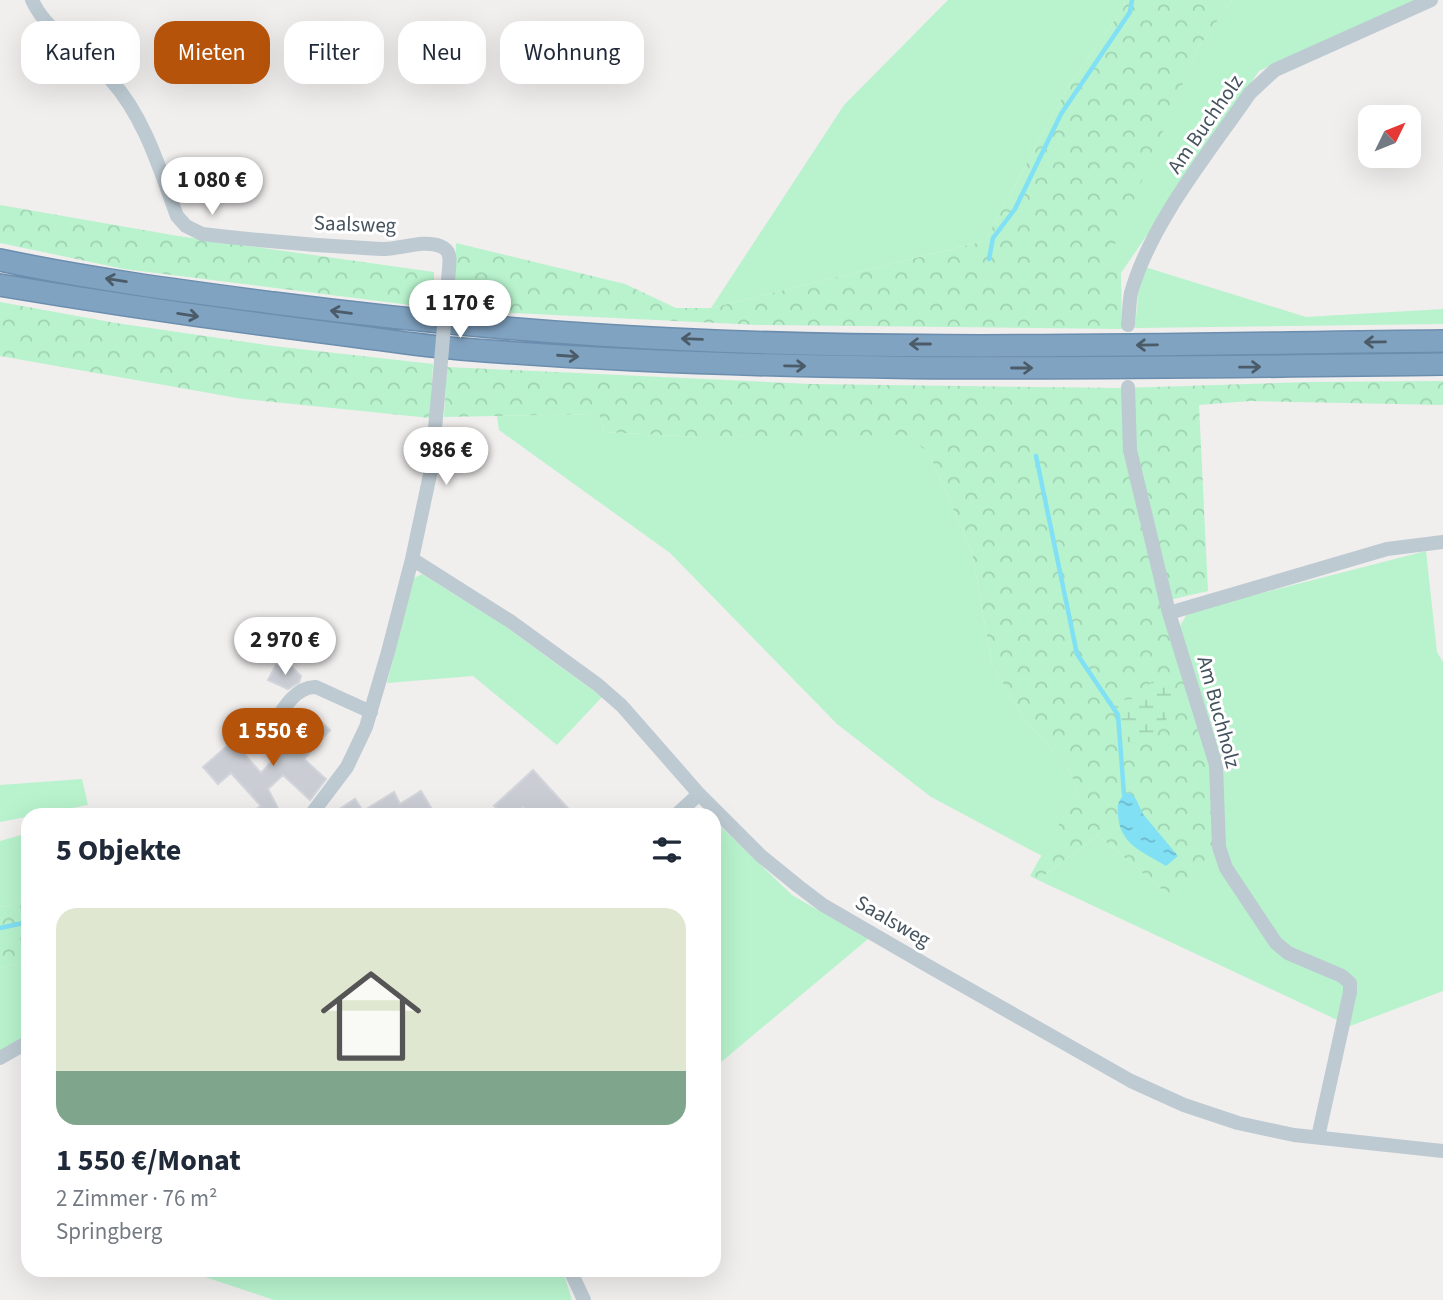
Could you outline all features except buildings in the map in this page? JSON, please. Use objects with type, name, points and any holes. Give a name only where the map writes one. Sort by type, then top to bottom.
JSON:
[{"type":"highway","points":[[0,260],[219,296],[327,310],[458,325],[602,335],[752,341],[972,344],[1443,341]]},
{"type":"highway","points":[[0,285],[215,319],[457,349],[600,359],[887,368],[1443,364]]},
{"type":"street","name":"Saalsweg","points":[[32,0],[49,25],[96,65],[113,82],[130,106],[149,140],[177,216],[186,226],[202,234],[385,249],[430,244],[441,246],[448,251],[450,257],[431,470],[411,562],[510,621],[598,685],[622,706],[713,808]]},
{"type":"street","name":"Am Buchholz","points":[[1128,325],[1130,296],[1156,231],[1262,79],[1275,70],[1431,0]]},
{"type":"street","name":"Am Buchholz","points":[[1128,387],[1130,450],[1169,612],[1216,765],[1219,847],[1227,868],[1276,943],[1288,954],[1342,976],[1349,983],[1350,992],[1318,1137]]},
{"type":"street","points":[[1169,612],[1388,549],[1443,542]]},
{"type":"street","points":[[316,808],[347,767],[371,712],[411,562]]},
{"type":"street","points":[[271,727],[289,701],[310,686],[371,712]]},
{"type":"street","points":[[684,808],[699,794]]},
{"type":"street","name":"Saalsweg","points":[[721,816],[761,856],[823,905],[1130,1081],[1184,1105],[1238,1123],[1294,1135],[1443,1151]]},
{"type":"street","points":[[0,1058],[21,1046]]},
{"type":"street","points":[[573,1277],[584,1300]]},
{"type":"green space","points":[[948,0],[1125,0],[1124,7],[1068,87],[985,241],[711,308],[844,105]]},
{"type":"green space","points":[[1125,0],[1232,0],[1198,48],[1106,265],[1121,273],[1122,329],[758,325],[454,310],[456,243],[625,284],[676,308],[711,308],[985,241],[1068,87],[1124,7]]},
{"type":"green space","points":[[1232,0],[1415,0],[1259,71],[1121,273],[1105,265],[1198,48]]},
{"type":"green space","points":[[0,205],[178,236],[434,272],[434,308],[124,269],[0,243]]},
{"type":"green space","points":[[1145,267],[1306,317],[1443,309],[1443,324],[1135,328],[1138,295]]},
{"type":"green space","points":[[0,302],[116,323],[273,346],[433,364],[430,418],[243,399],[0,356]]},
{"type":"green space","points":[[447,367],[810,384],[1122,388],[1443,381],[1443,405],[1250,401],[1199,405],[1208,591],[1161,602],[1211,768],[1213,851],[1177,891],[1166,893],[1098,835],[1038,880],[1030,876],[1077,792],[1070,770],[1025,720],[992,665],[972,552],[929,453],[906,435],[700,437],[604,432],[599,414],[444,417]]},
{"type":"green space","points":[[599,414],[604,432],[700,437],[906,434],[929,453],[972,552],[992,665],[1025,720],[1070,770],[1077,792],[1042,856],[931,797],[837,724],[670,553],[499,430],[497,416]]},
{"type":"green space","points":[[1426,551],[1437,652],[1443,662],[1443,991],[1350,1026],[1038,880],[1098,835],[1166,893],[1176,891],[1224,837],[1180,626],[1188,612]]},
{"type":"green space","points":[[422,574],[502,624],[602,697],[557,745],[473,676],[387,683],[414,578]]},
{"type":"green space","points":[[1158,676],[1175,690],[1165,724],[1142,744],[1120,741],[1118,715],[1110,701],[1133,699]]},
{"type":"green space","points":[[82,779],[88,805],[72,808],[21,808],[21,818],[0,822],[0,785]]},
{"type":"green space","points":[[721,827],[792,895],[868,939],[721,1062]]},
{"type":"green space","points":[[21,835],[21,902],[0,907],[0,841]]},
{"type":"green space","points":[[21,902],[21,963],[0,968],[0,907]]},
{"type":"green space","points":[[21,963],[21,1039],[0,1051],[0,968]]},
{"type":"green space","points":[[205,1277],[565,1277],[572,1300],[274,1300]]},
{"type":"water","points":[[1131,793],[1143,814],[1178,856],[1166,866],[1134,846],[1123,834],[1118,806],[1124,794]]},
{"type":"waterway","points":[[989,259],[993,238],[1015,209],[1061,114],[1130,12],[1132,0]]},
{"type":"waterway","points":[[1036,456],[1077,654],[1118,715],[1124,794]]},
{"type":"waterway","points":[[0,928],[21,924]]}]
